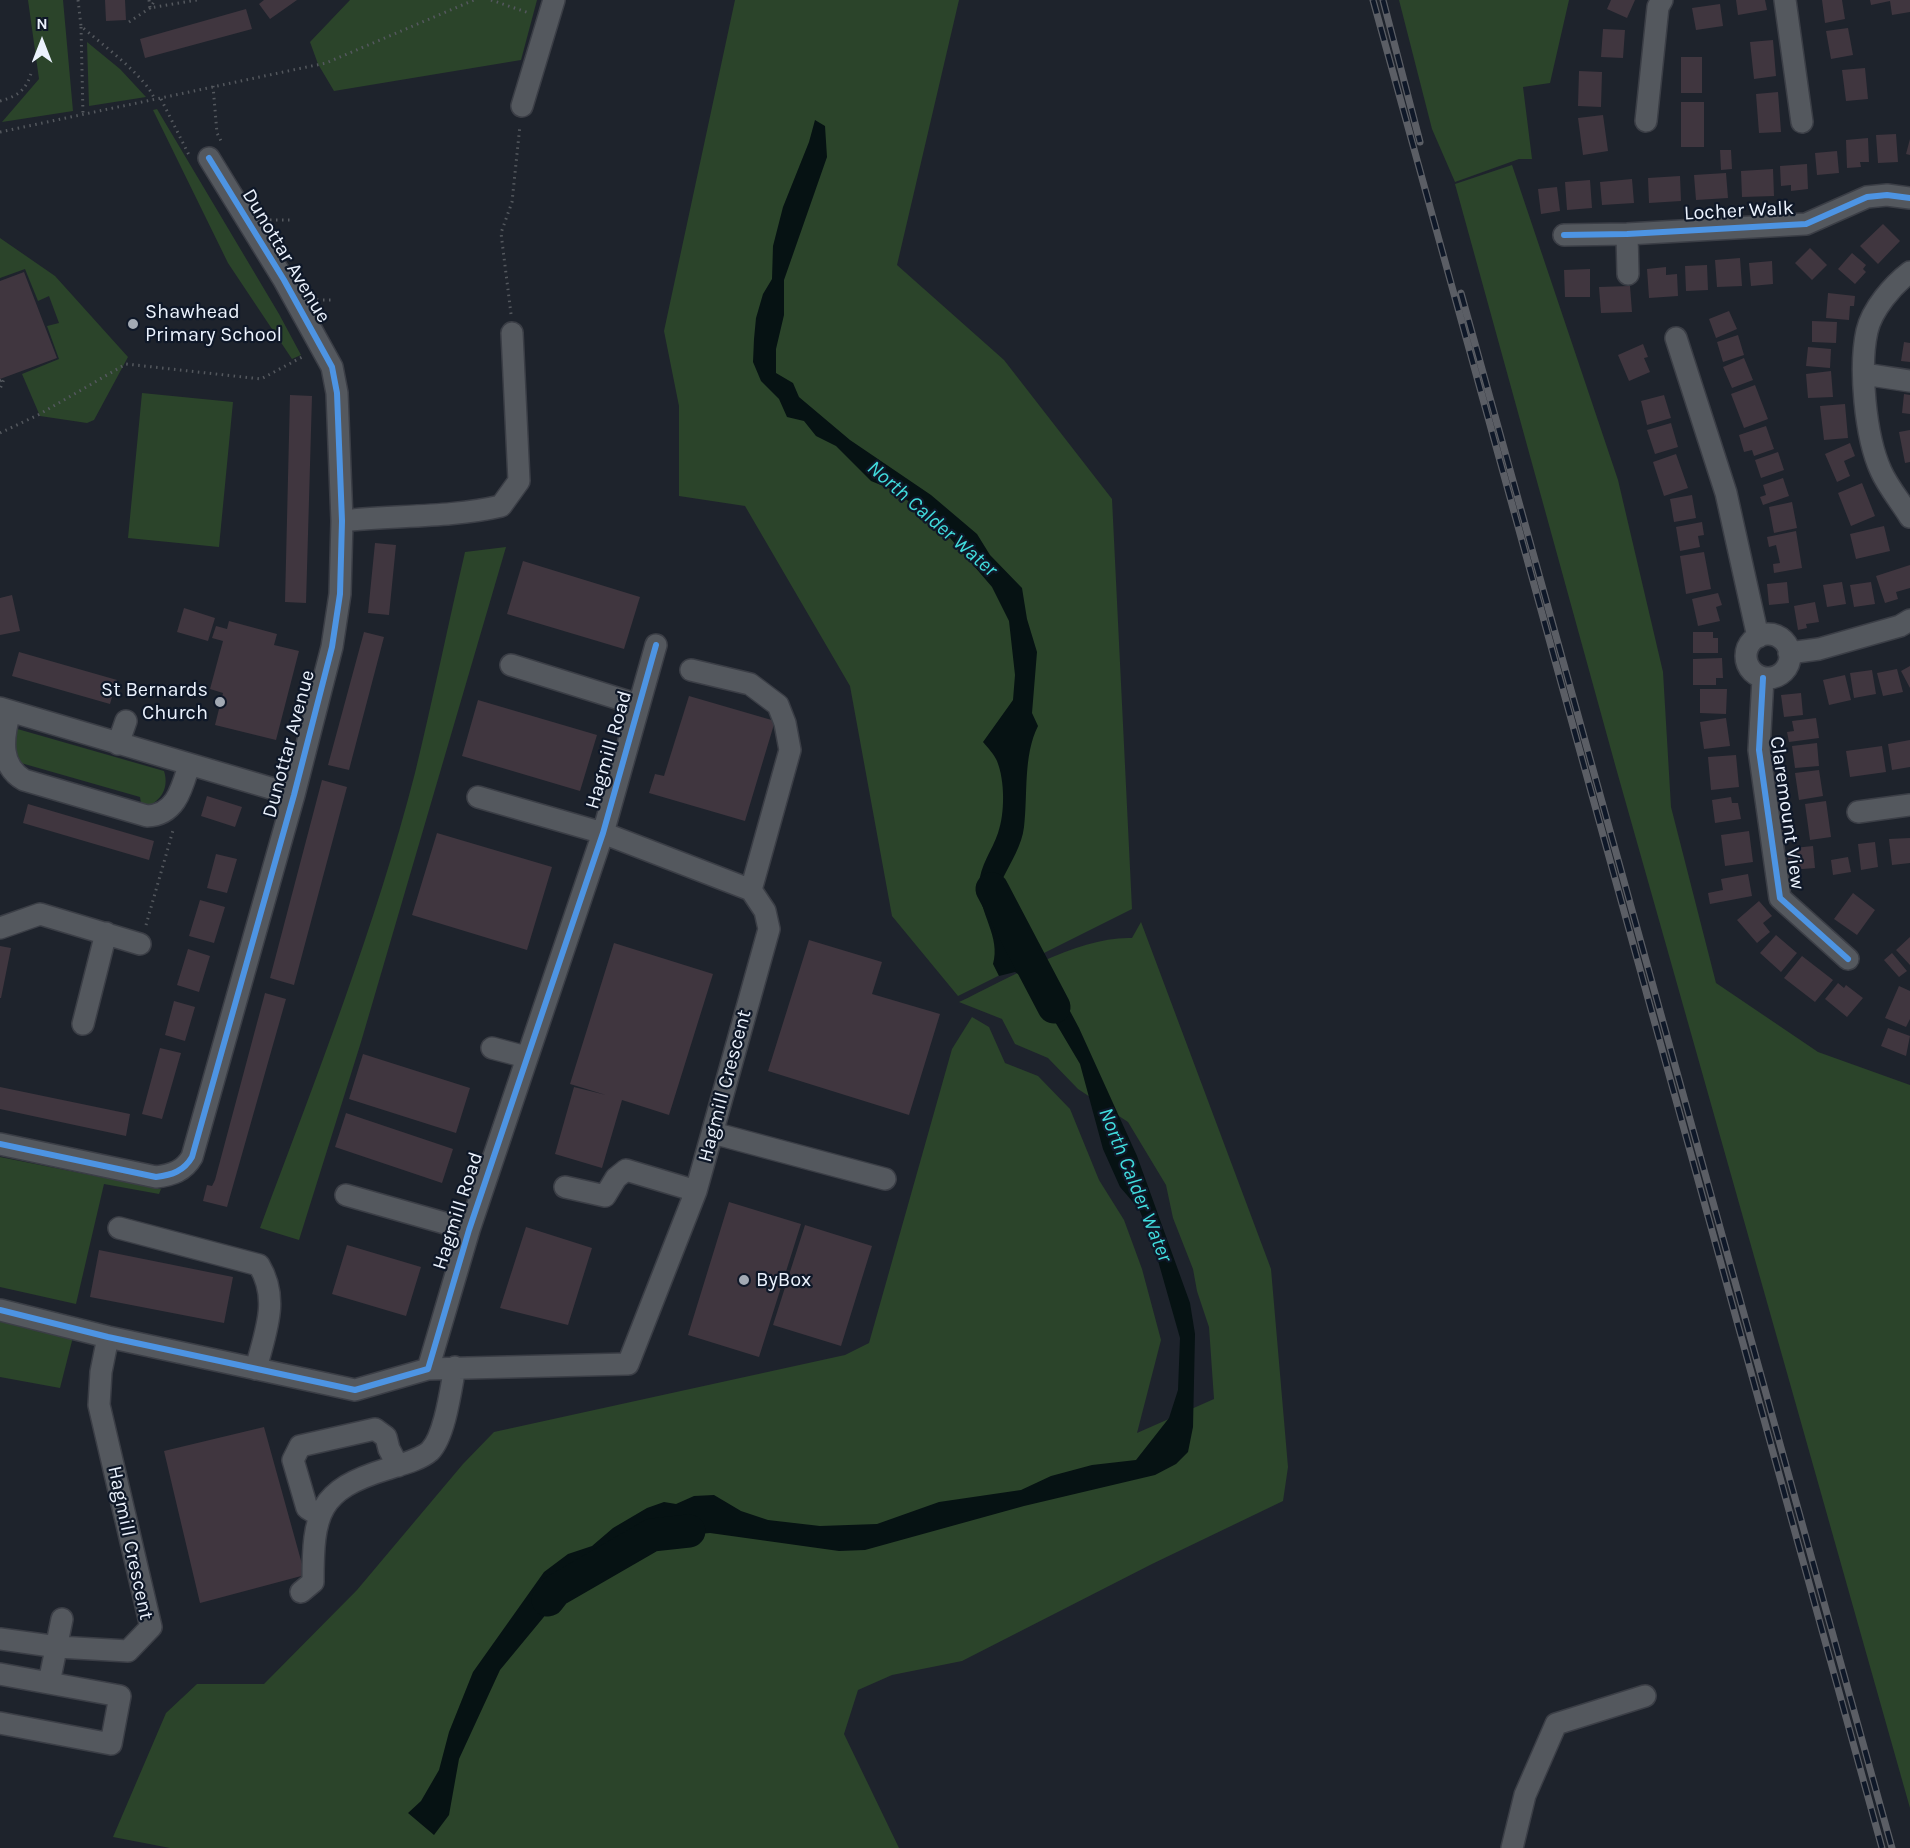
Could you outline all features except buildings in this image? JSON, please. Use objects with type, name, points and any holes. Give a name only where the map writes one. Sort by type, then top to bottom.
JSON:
[{"type":"street","points":[[1642,114],[1658,7],[1662,0]]},
{"type":"street","points":[[1785,0],[1802,122]]},
{"type":"street","points":[[522,106],[552,6]]},
{"type":"street","name":"Dunottar Avenue","points":[[0,1144],[156,1177],[168,1176],[187,1166],[192,1157],[294,795],[332,647],[340,594],[342,521],[337,393],[332,367],[284,280],[209,158]]},
{"type":"street","name":"Locher Walk","points":[[1564,235],[1627,234],[1806,224],[1867,197],[1887,195],[1910,198]]},
{"type":"street","points":[[1627,234],[1628,274]]},
{"type":"street","points":[[1910,272],[1885,298],[1867,329],[1864,374],[1869,424],[1881,471],[1910,518]]},
{"type":"street","points":[[342,521],[398,515],[470,513],[501,506],[519,481],[512,333]]},
{"type":"street","points":[[1676,338],[1726,493],[1758,637]]},
{"type":"street","points":[[1864,374],[1910,381]]},
{"type":"street","points":[[1789,653],[1819,649],[1900,626],[1910,620]]},
{"type":"street","points":[[1758,637],[1778,637],[1789,653],[1789,660],[1782,672],[1770,678],[1763,678],[1751,671],[1746,659],[1748,646],[1758,637]]},
{"type":"street","name":"Hagmill Road","points":[[428,1369],[469,1230],[603,833],[656,645]]},
{"type":"street","points":[[511,665],[639,705]]},
{"type":"street","points":[[478,797],[603,833],[751,890],[790,750],[785,723],[778,705],[750,684],[691,670]]},
{"type":"street","name":"Claremount View","points":[[1763,678],[1759,750],[1780,898],[1848,959]]},
{"type":"street","points":[[189,765],[175,804],[164,812],[147,816],[11,775],[4,766],[0,748],[5,710],[294,795]]},
{"type":"street","points":[[118,744],[126,720]]},
{"type":"street","points":[[1858,812],[1910,805]]},
{"type":"street","name":"Hagmill Crescent","points":[[428,1369],[628,1364],[696,1191],[769,929],[765,911],[751,890]]},
{"type":"street","points":[[0,928],[40,914],[140,944]]},
{"type":"street","points":[[83,1024],[106,933]]},
{"type":"street","points":[[492,1048],[526,1057]]},
{"type":"street","points":[[712,1133],[885,1179]]},
{"type":"street","points":[[565,1187],[605,1196],[615,1178],[626,1170],[696,1191]]},
{"type":"street","points":[[345,1195],[469,1230]]},
{"type":"street","points":[[119,1228],[259,1265],[269,1281],[271,1309],[256,1369]]},
{"type":"street","points":[[0,1310],[108,1337],[355,1390],[428,1369]]},
{"type":"street","name":"Hagmill Crescent","points":[[0,1638],[58,1647],[128,1651],[151,1626],[99,1405],[101,1371],[108,1337]]},
{"type":"street","points":[[302,1592],[313,1582],[313,1549],[321,1509],[334,1494],[361,1477],[398,1466],[430,1451],[446,1418],[454,1367]]},
{"type":"street","points":[[320,1516],[307,1508],[293,1460],[300,1446],[375,1429],[386,1437],[388,1449],[398,1466]]},
{"type":"street","points":[[49,1683],[62,1619]]},
{"type":"street","points":[[0,1674],[120,1696],[111,1744],[0,1723]]},
{"type":"street","points":[[1512,1848],[1525,1795],[1556,1724],[1645,1696]]},
{"type":"path","points":[[78,0],[81,26],[83,115]]},
{"type":"path","points":[[149,0],[150,8]]},
{"type":"path","points":[[150,8],[155,0]]},
{"type":"path","points":[[129,22],[150,8],[197,0]]},
{"type":"path","points":[[0,132],[326,63],[474,0]]},
{"type":"path","points":[[491,0],[535,15],[552,6]]},
{"type":"path","points":[[81,26],[142,81],[152,92],[155,100]]},
{"type":"path","points":[[0,101],[18,95],[28,85],[32,70]]},
{"type":"path","points":[[161,99],[194,165],[209,158]]},
{"type":"path","points":[[512,333],[501,233],[512,202],[522,106]]},
{"type":"path","points":[[270,220],[292,220]]},
{"type":"path","points":[[0,433],[38,415],[126,364],[261,379],[292,363]]},
{"type":"path","points":[[0,381],[4,380],[0,389]]},
{"type":"path","points":[[140,944],[175,824],[164,812]]},
{"type":"green space","points":[[28,0],[63,0],[73,111],[2,122],[39,79]]},
{"type":"green space","points":[[350,0],[537,0],[521,60],[334,91],[318,64],[310,42]]},
{"type":"green space","points":[[735,0],[959,0],[897,265],[1004,360],[1112,499],[1132,909],[958,996],[892,916],[850,686],[745,506],[679,496],[679,406],[664,331]]},
{"type":"green space","points":[[1399,0],[1569,0],[1550,83],[1523,87],[1532,159],[1519,159],[1455,182],[1432,129]]},
{"type":"green space","points":[[87,42],[120,69],[146,97],[89,106]]},
{"type":"green space","points":[[157,109],[301,355],[292,359],[228,263],[153,110]]},
{"type":"green space","points":[[1512,165],[1618,480],[1663,672],[1671,807],[1716,983],[1818,1052],[1910,1085],[1910,1808],[1616,768],[1455,184]]},
{"type":"green space","points":[[0,238],[55,276],[128,357],[94,420],[87,423],[40,416],[22,374],[59,359],[47,326],[59,323],[49,296],[38,301],[25,269],[0,278]]},
{"type":"green space","points":[[142,393],[233,402],[219,547],[128,538]]},
{"type":"green space","points":[[506,547],[361,1042],[299,1240],[260,1228],[344,1002],[382,888],[415,773],[465,552]]},
{"type":"green space","points":[[14,728],[164,771],[165,784],[162,795],[142,809],[140,797],[21,763],[14,771]]},
{"type":"green space","points":[[1141,922],[1271,1269],[1288,1467],[1283,1501],[1152,1564],[962,1661],[892,1675],[858,1690],[844,1734],[899,1848],[170,1848],[113,1837],[166,1713],[197,1684],[264,1684],[357,1590],[463,1464],[494,1432],[845,1355],[869,1343],[952,1049],[972,1017],[989,1027],[1005,1063],[1038,1076],[1070,1109],[1099,1180],[1124,1220],[1142,1269],[1161,1340],[1137,1433],[1214,1399],[1209,1327],[1197,1291],[1193,1269],[1173,1218],[1166,1185],[1128,1122],[1078,1089],[1048,1058],[1015,1044],[1002,1019],[959,1002],[1067,951],[1111,939],[1132,938]]},
{"type":"green space","points":[[0,1157],[161,1189],[159,1194],[104,1184],[76,1304],[0,1287]]},
{"type":"green space","points":[[0,1320],[73,1337],[60,1388],[0,1377]]},
{"type":"water","points":[[815,120],[825,126],[827,157],[784,280],[784,315],[776,349],[776,373],[793,383],[799,397],[850,440],[931,495],[977,534],[990,555],[1022,588],[1027,619],[1037,652],[1032,713],[1038,726],[1028,762],[1023,834],[1003,878],[1011,909],[1013,946],[1017,957],[1055,983],[1079,1028],[1137,1156],[1190,1303],[1195,1334],[1193,1427],[1188,1452],[1176,1464],[1155,1475],[1024,1506],[865,1550],[839,1551],[710,1533],[626,1540],[599,1559],[562,1595],[500,1670],[459,1759],[449,1815],[434,1835],[408,1813],[421,1801],[439,1770],[449,1732],[473,1672],[544,1572],[568,1554],[592,1546],[613,1528],[647,1508],[664,1502],[676,1504],[694,1496],[714,1495],[741,1511],[768,1520],[820,1526],[877,1524],[939,1502],[1021,1490],[1051,1476],[1092,1465],[1136,1460],[1169,1418],[1178,1390],[1180,1338],[1153,1243],[1139,1209],[1120,1187],[1103,1149],[1080,1064],[1032,983],[1015,972],[999,976],[993,964],[994,944],[982,905],[979,885],[982,871],[996,840],[1002,816],[1003,797],[1000,769],[993,753],[983,742],[1013,700],[1015,675],[1009,621],[992,587],[950,538],[921,510],[893,490],[871,481],[836,446],[816,436],[804,421],[787,417],[779,399],[761,381],[753,362],[756,318],[763,294],[772,279],[773,246],[783,207],[809,142]]},
{"type":"waterway","name":"North Calder Water","points":[[992,889],[1054,1007]]},
{"type":"waterway","name":"North Calder Water","points":[[548,1600],[555,1591],[652,1535],[689,1531]]},
{"type":"railway","points":[[1373,0],[1882,1848]]},
{"type":"railway","points":[[1383,0],[1420,142]]},
{"type":"railway","points":[[1461,293],[1892,1848]]},
{"type":"cycle path","points":[[0,1144],[156,1177],[177,1171],[189,1162],[294,795],[332,647],[340,594],[342,521],[337,393],[332,367],[284,280],[209,158]]},
{"type":"cycle path","points":[[1564,235],[1627,234],[1806,224],[1867,197],[1887,195],[1910,198]]},
{"type":"cycle path","points":[[0,1310],[108,1337],[355,1390],[428,1369],[469,1230],[603,833],[656,645]]},
{"type":"cycle path","points":[[1763,678],[1759,750],[1780,898],[1848,959]]},
{"type":"place","name":"Shawhead Primary School","points":[[133,324]]},
{"type":"place","name":"St Bernards Church","points":[[220,702]]},
{"type":"place","name":"ByBox","points":[[744,1280]]}]
